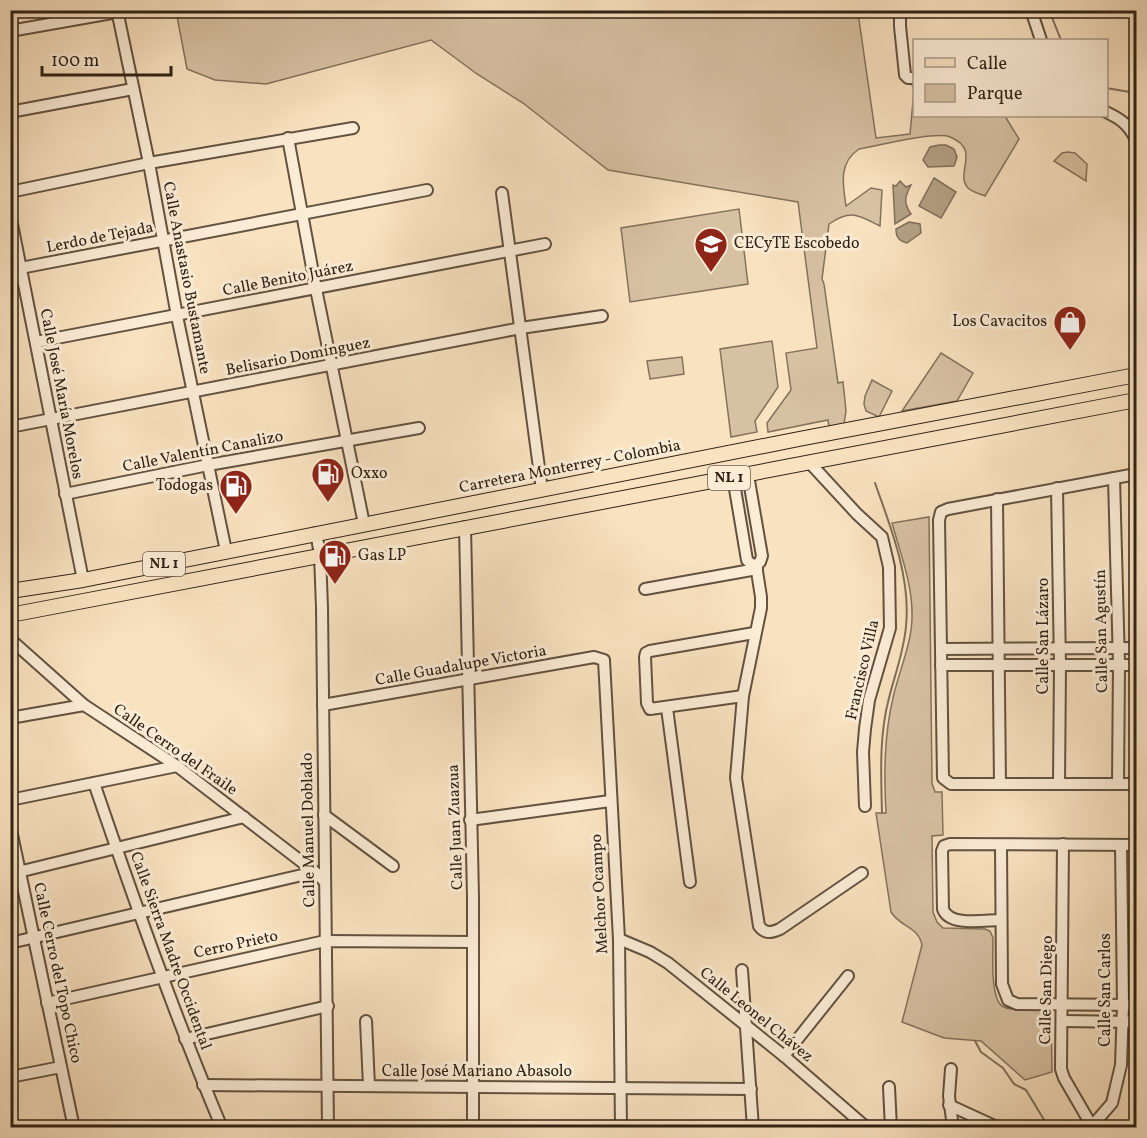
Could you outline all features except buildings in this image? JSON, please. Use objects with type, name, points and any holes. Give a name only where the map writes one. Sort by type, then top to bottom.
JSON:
[{"type":"main road","name":"Carretera Monterrey - Colombia","points":[[10,591],[83,580],[1137,375]]},
{"type":"main road","name":"NL 1","points":[[10,615],[465,526],[748,475],[1137,400]]},
{"type":"street","points":[[10,31],[129,10]]},
{"type":"street","points":[[900,10],[905,75],[913,78]]},
{"type":"street","points":[[1031,10],[1041,39]]},
{"type":"street","name":"Calle Anastasio Bustamante","points":[[117,12],[226,551]]},
{"type":"street","points":[[10,112],[133,89]]},
{"type":"street","points":[[1108,113],[1131,129],[1137,140]]},
{"type":"street","points":[[10,192],[149,162],[353,128]]},
{"type":"street","points":[[288,138],[364,524]]},
{"type":"street","name":"Lerdo de Tejada","points":[[15,269],[427,190]]},
{"type":"street","points":[[502,193],[542,490]]},
{"type":"street","name":"Calle José María Morelos","points":[[10,214],[15,269],[36,342],[83,580]]},
{"type":"street","name":"Calle Benito Juárez","points":[[36,342],[545,244]]},
{"type":"street","name":"Belisario Domínguez","points":[[10,428],[521,328],[602,316]]},
{"type":"street","name":"Calle Valentín Canalizo","points":[[65,494],[207,465],[419,428]]},
{"type":"street","name":"Francisco Villa","points":[[810,463],[857,514],[882,537],[889,567],[891,628],[869,700],[863,752],[865,806]]},
{"type":"street","points":[[1137,474],[948,509],[940,514],[944,781],[951,784],[1137,784]]},
{"type":"street","points":[[748,475],[762,556],[757,567],[761,597],[743,696],[736,778],[759,926],[768,933],[780,929],[862,873]]},
{"type":"street","points":[[733,477],[747,560],[757,567]]},
{"type":"street","name":"Calle San Agustín","points":[[1114,478],[1119,665],[1118,784]]},
{"type":"street","name":"Calle San Lázaro","points":[[1057,488],[1060,649],[1059,784]]},
{"type":"street","points":[[998,499],[1000,784]]},
{"type":"street","name":"Calle Juan Zuazua","points":[[465,526],[473,942],[473,1128]]},
{"type":"street","name":"Calle Manuel Doblado","points":[[316,533],[320,554],[328,1128]]},
{"type":"street","points":[[744,539],[758,537]]},
{"type":"street","points":[[645,589],[757,567]]},
{"type":"street","points":[[743,696],[650,710],[647,703],[645,657],[650,651],[754,633]]},
{"type":"street","name":"Calle Cerro del Fraile","points":[[10,639],[84,705],[177,766],[325,882]]},
{"type":"street","points":[[941,649],[1137,648]]},
{"type":"street","name":"Calle Guadalupe Victoria","points":[[323,705],[594,657],[603,659]]},
{"type":"street","name":"Melchor Ocampo","points":[[603,659],[606,668],[610,801],[619,939],[621,1128]]},
{"type":"street","points":[[941,665],[1137,665]]},
{"type":"street","points":[[10,718],[84,705]]},
{"type":"street","points":[[667,708],[690,882]]},
{"type":"street","points":[[10,800],[177,766]]},
{"type":"street","name":"Calle Sierra Madre Occidental","points":[[94,783],[161,976],[220,1127]]},
{"type":"street","points":[[471,820],[610,801]]},
{"type":"street","points":[[324,815],[393,866]]},
{"type":"street","points":[[16,873],[244,817]]},
{"type":"street","name":"Calle Cerro del Topo Chico","points":[[10,825],[16,873],[34,938],[74,1128]]},
{"type":"street","points":[[1001,920],[955,921],[948,918],[942,909],[942,851],[944,846],[950,844],[1137,845]]},
{"type":"street","name":"Calle San Diego","points":[[1063,844],[1062,1072],[1093,1127]]},
{"type":"street","points":[[1001,845],[1002,984],[1006,997],[1017,1004],[1137,1005]]},
{"type":"street","name":"Calle San Carlos","points":[[1093,1127],[1106,1111],[1116,1090],[1121,1065],[1123,1005],[1121,845]]},
{"type":"street","points":[[10,943],[315,872]]},
{"type":"street","name":"Calle Leonel Chávez","points":[[619,939],[650,952],[668,963],[784,1056],[867,1128]]},
{"type":"street","name":"Cerro Prieto","points":[[47,1003],[325,941],[473,942]]},
{"type":"street","points":[[742,970],[753,1128]]},
{"type":"street","points":[[784,1056],[849,976]]},
{"type":"street","points":[[185,1039],[328,1006]]},
{"type":"street","points":[[366,1020],[369,1086]]},
{"type":"street","points":[[1062,1022],[1137,1022]]},
{"type":"street","points":[[10,1077],[61,1067]]},
{"type":"street","points":[[951,1069],[949,1085],[953,1128]]},
{"type":"street","name":"Calle José Mariano Abasolo","points":[[203,1085],[751,1089]]},
{"type":"street","points":[[889,1087],[891,1128]]},
{"type":"street","points":[[950,1104],[999,1128]]},
{"type":"green space","points":[[176,11],[846,11],[858,13],[876,138],[910,134],[913,101],[913,117],[1006,117],[1019,139],[985,196],[968,188],[964,176],[966,155],[964,148],[950,137],[932,136],[906,140],[859,149],[852,155],[843,175],[846,206],[871,188],[882,190],[880,226],[854,215],[843,216],[829,224],[822,279],[838,383],[843,382],[846,411],[844,424],[829,428],[828,420],[768,432],[767,423],[791,390],[786,353],[817,348],[798,202],[608,170],[523,103],[477,74],[431,40],[266,84],[215,80],[187,69]]},
{"type":"green space","points":[[1062,153],[1075,153],[1087,164],[1086,181],[1054,161]]},
{"type":"green space","points":[[739,209],[748,284],[630,302],[621,228]]},
{"type":"green space","points":[[772,341],[778,387],[755,421],[757,432],[731,437],[720,349]]},
{"type":"green space","points":[[941,353],[973,373],[957,401],[902,411]]},
{"type":"green space","points":[[682,357],[684,374],[650,379],[647,361]]},
{"type":"green space","points":[[872,380],[892,391],[879,417],[866,411],[864,404]]},
{"type":"green space","points":[[929,517],[932,783],[935,792],[942,792],[943,835],[932,836],[933,912],[937,922],[943,928],[990,931],[993,938],[994,984],[998,1001],[1002,1006],[1012,1009],[1041,1009],[1051,1014],[1052,1072],[1025,1080],[981,1041],[944,1038],[902,1022],[922,945],[917,934],[891,912],[876,813],[886,813],[886,741],[893,698],[912,624],[908,579],[892,523]]},
{"type":"shaded area","points":[[946,145],[954,149],[957,157],[954,166],[928,167],[923,160],[930,147]]},
{"type":"shaded area","points":[[934,178],[956,192],[941,218],[919,206]]},
{"type":"shaded area","points":[[900,181],[906,187],[911,185],[906,200],[911,214],[895,224],[893,185],[896,186]]},
{"type":"shaded area","points":[[909,222],[920,224],[921,233],[907,243],[898,238],[896,229]]},
{"type":"waterway","points":[[1049,10],[1061,39]]},
{"type":"waterway","points":[[1108,88],[1136,93]]},
{"type":"waterway","points":[[875,483],[903,572],[907,608],[903,644],[884,726],[881,755],[882,813]]},
{"type":"waterway","points":[[975,1041],[981,1052],[1003,1068],[1014,1084],[1026,1090],[1049,1128]]},
{"type":"place","name":"CECyTE Escobedo","points":[[711,273]]},
{"type":"place","name":"Los Cavacitos","points":[[1070,351]]},
{"type":"place","name":"Oxxo","points":[[328,503]]},
{"type":"place","name":"Todogas","points":[[236,515]]},
{"type":"place","name":"Gas LP","points":[[335,585]]}]
